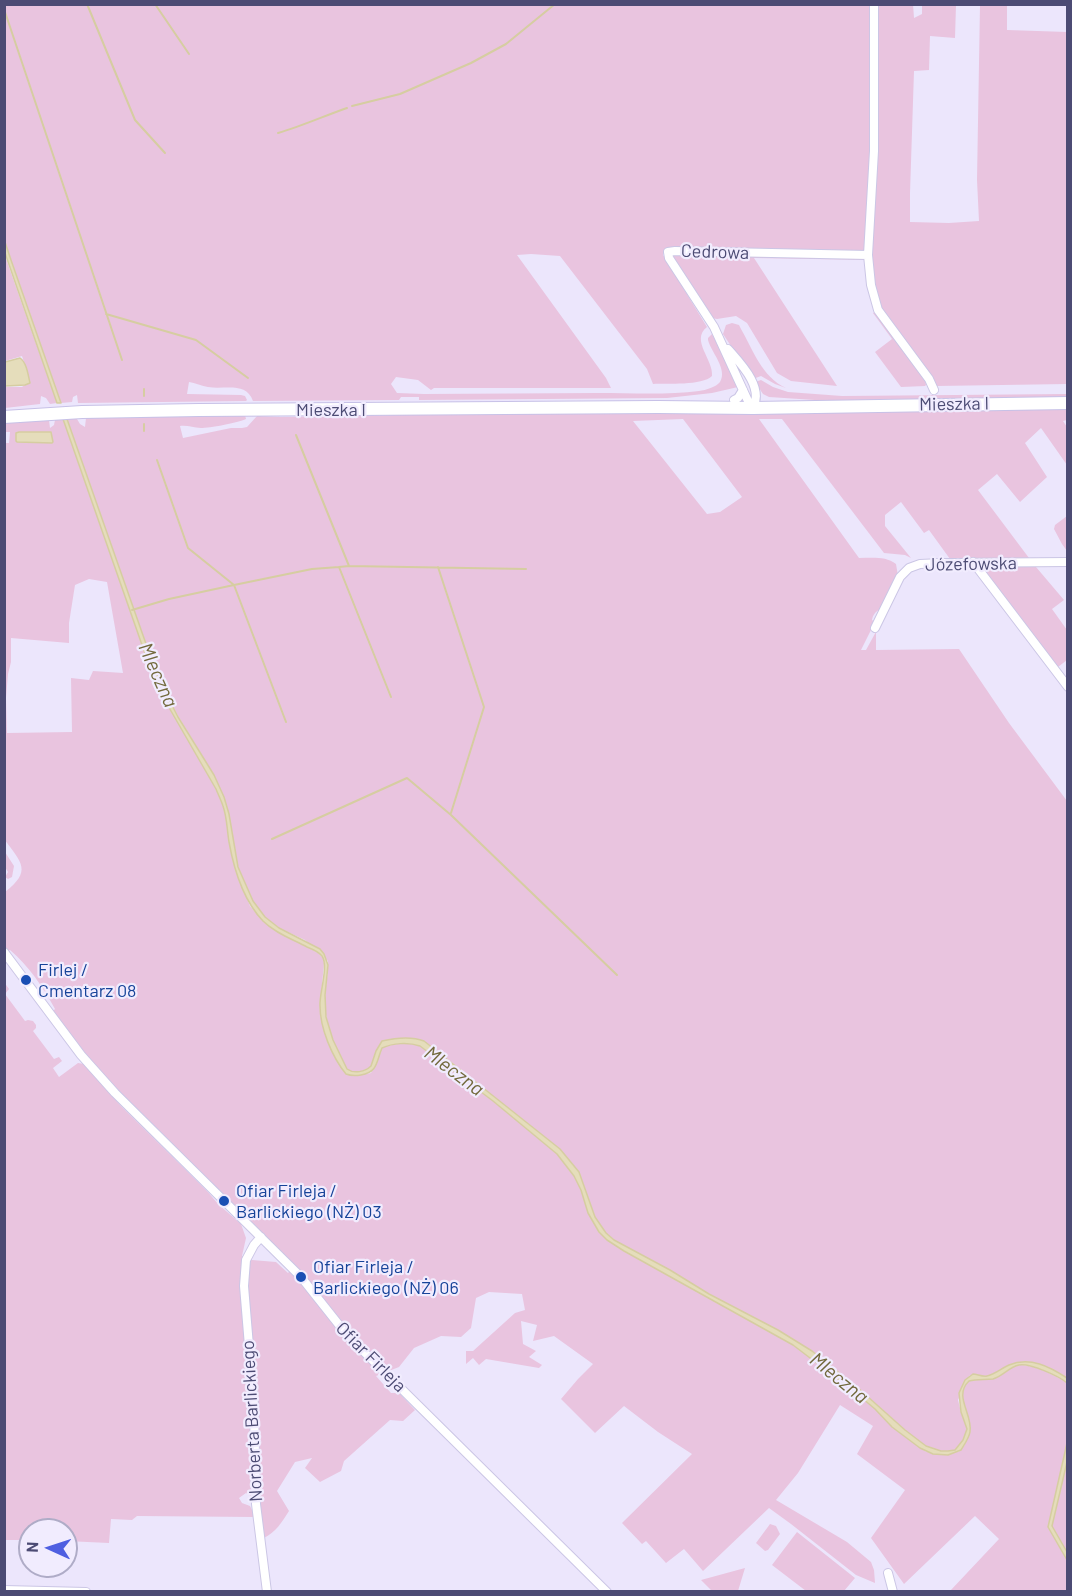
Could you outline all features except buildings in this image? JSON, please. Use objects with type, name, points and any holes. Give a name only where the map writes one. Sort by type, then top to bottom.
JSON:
[{"type":"street","points":[[874,4],[874,151],[868,255],[871,285],[878,310],[928,379],[933,390]]},
{"type":"street","name":"Cedrowa","points":[[722,343],[752,381],[756,394],[750,400],[714,327],[669,258],[668,252],[868,255]]},
{"type":"street","name":"Mieszka I","points":[[658,407],[715,400],[805,400],[840,406],[1068,404]]},
{"type":"street","name":"Mieszka I","points":[[4,417],[82,412],[658,407],[750,400]]},
{"type":"street","points":[[973,562],[1068,687]]},
{"type":"street","name":"Józefowska","points":[[875,628],[900,577],[909,568],[920,564],[1068,562]]},
{"type":"street","name":"Ofiar Firleja","points":[[4,952],[81,1055],[107,1085],[301,1277],[346,1335],[607,1592]]},
{"type":"street","name":"Norberta Barlickiego","points":[[261,1237],[246,1260],[244,1286],[254,1406],[256,1504],[267,1592]]},
{"type":"street","points":[[250,1251],[271,1246]]},
{"type":"street","points":[[888,1573],[893,1592]]},
{"type":"street","points":[[4,1590],[86,1592]]},
{"type":"shaded area","points":[[913,4],[914,18],[922,14],[922,5],[956,5],[955,38],[930,36],[929,70],[914,71],[910,222],[979,221],[977,180],[980,5],[1007,5],[1007,30],[1067,32],[1067,384],[936,386],[879,306],[871,260],[754,258],[837,386],[791,381],[777,373],[747,323],[736,316],[712,318],[673,257],[676,253],[666,249],[663,255],[707,327],[702,332],[701,338],[712,370],[712,376],[707,379],[693,383],[653,384],[647,369],[560,256],[531,254],[517,255],[611,388],[434,388],[431,390],[418,380],[396,377],[391,384],[397,393],[424,394],[699,391],[716,385],[722,377],[721,366],[708,340],[712,334],[738,387],[712,393],[667,398],[419,400],[419,397],[401,397],[399,400],[253,401],[250,395],[240,389],[215,388],[189,382],[187,394],[241,395],[247,400],[78,403],[77,395],[73,397],[72,402],[61,403],[5,242],[4,5]]},
{"type":"shaded area","points":[[4,253],[57,403],[50,404],[46,398],[41,396],[40,404],[5,408],[5,387],[22,387],[30,381],[22,356],[5,361]]},
{"type":"shaded area","points":[[876,311],[925,379],[925,386],[901,387],[875,352],[892,339],[873,313]]},
{"type":"shaded area","points":[[732,323],[739,325],[764,370],[786,388],[761,376],[753,379],[723,334],[726,325]]},
{"type":"shaded area","points":[[761,380],[788,392],[842,396],[1067,394],[1067,398],[845,402],[769,397],[763,394],[755,382]]},
{"type":"shaded area","points":[[1067,409],[1067,420],[1063,421],[1067,427],[1067,465],[1041,428],[1025,443],[1047,477],[1020,502],[997,474],[978,490],[1032,562],[950,559],[929,530],[924,533],[901,502],[885,515],[885,526],[911,558],[905,555],[884,553],[782,419],[759,419],[859,558],[883,559],[896,564],[898,576],[874,615],[872,620],[875,622],[861,650],[866,650],[883,619],[876,633],[876,650],[959,649],[1009,723],[1067,801],[1067,1378],[1054,1370],[1032,1362],[1009,1365],[987,1376],[974,1374],[969,1376],[958,1400],[967,1429],[963,1440],[955,1450],[941,1451],[926,1446],[905,1430],[812,1351],[614,1240],[595,1217],[579,1172],[560,1149],[424,1041],[408,1038],[382,1041],[371,1066],[359,1072],[347,1069],[326,1017],[328,961],[305,940],[279,928],[265,917],[253,901],[238,867],[224,797],[214,775],[158,678],[67,419],[77,419],[85,427],[86,418],[245,415],[246,419],[217,426],[201,428],[180,426],[183,438],[247,427],[257,416]],"holes":[[[683,419],[742,497],[720,512],[707,514],[633,421]]]},
{"type":"shaded area","points":[[63,419],[156,685],[224,807],[234,864],[250,906],[271,927],[323,958],[320,1007],[340,1066],[355,1076],[371,1073],[382,1048],[401,1044],[420,1046],[493,1101],[557,1154],[574,1176],[588,1213],[599,1232],[607,1240],[793,1345],[856,1393],[892,1427],[927,1452],[958,1452],[962,1449],[967,1439],[969,1422],[962,1395],[965,1386],[970,1381],[994,1378],[1020,1365],[1042,1370],[1067,1383],[1067,1443],[1048,1527],[1067,1560],[1067,1591],[950,1591],[999,1539],[975,1516],[904,1584],[871,1538],[905,1490],[857,1454],[873,1426],[840,1405],[798,1473],[776,1500],[847,1542],[871,1562],[875,1583],[856,1575],[769,1508],[703,1571],[684,1549],[666,1563],[646,1541],[642,1544],[622,1523],[692,1454],[624,1406],[595,1433],[561,1399],[593,1364],[554,1336],[533,1341],[537,1325],[521,1321],[523,1344],[536,1351],[529,1357],[542,1365],[539,1368],[486,1359],[479,1365],[473,1358],[466,1364],[466,1351],[473,1351],[515,1313],[525,1310],[522,1294],[489,1292],[476,1298],[471,1328],[461,1337],[441,1336],[414,1348],[399,1367],[376,1376],[391,1393],[399,1393],[415,1410],[403,1421],[390,1420],[344,1461],[341,1471],[320,1482],[305,1468],[312,1458],[295,1462],[277,1491],[289,1511],[268,1536],[264,1538],[259,1501],[246,1493],[239,1498],[242,1503],[250,1506],[253,1517],[137,1516],[132,1520],[111,1519],[109,1543],[78,1542],[78,1518],[18,1518],[18,1540],[5,1540],[4,982],[9,989],[5,994],[25,1021],[33,1021],[36,1028],[33,1031],[54,1059],[59,1057],[62,1061],[53,1068],[59,1077],[78,1063],[84,1064],[121,1106],[218,1204],[241,1224],[246,1238],[242,1256],[252,1260],[276,1262],[288,1273],[295,1265],[99,1071],[53,1011],[55,1009],[35,977],[5,946],[5,892],[19,878],[21,867],[16,854],[4,839],[4,443],[9,443],[10,432],[5,432],[5,423],[49,420],[50,428],[54,425],[55,420]],"holes":[[[89,579],[107,582],[123,673],[93,671],[89,680],[71,678],[72,732],[7,733],[6,698],[11,662],[11,638],[69,643],[69,623],[75,585]]]},
{"type":"shaded area","points":[[1067,516],[1067,551],[1054,529],[1055,525]]},
{"type":"shaded area","points":[[982,565],[1036,567],[1064,600],[1052,609],[1067,630],[1067,660],[1058,667],[981,569]]},
{"type":"shaded area","points":[[5,852],[14,866],[12,877],[8,879],[5,877],[8,872],[5,867]]},
{"type":"shaded area","points":[[1067,1462],[1067,1552],[1052,1526]]},
{"type":"shaded area","points":[[770,1524],[776,1526],[780,1534],[765,1551],[756,1543]]},
{"type":"shaded area","points":[[797,1532],[855,1578],[844,1591],[806,1591],[772,1565]]},
{"type":"shaded area","points":[[745,1568],[738,1591],[712,1591],[701,1580]]},
{"type":"water","points":[[5,242],[61,403],[57,403],[5,253]]},
{"type":"water","points":[[20,358],[26,366],[30,383],[5,386],[5,362]]},
{"type":"water","name":"Mleczna","points":[[63,419],[67,419],[158,678],[178,717],[214,775],[224,797],[238,867],[253,901],[265,917],[279,928],[320,949],[324,954],[328,965],[325,995],[326,1017],[333,1040],[347,1069],[356,1072],[369,1068],[382,1041],[414,1038],[424,1041],[560,1149],[579,1172],[595,1217],[614,1240],[812,1351],[926,1446],[941,1451],[955,1450],[963,1440],[967,1429],[961,1412],[959,1393],[965,1380],[973,1374],[987,1376],[1009,1365],[1032,1362],[1067,1378],[1067,1383],[1044,1371],[1024,1365],[1015,1366],[993,1379],[969,1381],[963,1393],[970,1425],[968,1439],[961,1450],[948,1455],[933,1454],[920,1448],[892,1427],[856,1393],[793,1345],[607,1240],[599,1232],[588,1213],[574,1176],[557,1154],[493,1101],[420,1046],[396,1044],[386,1046],[382,1048],[374,1069],[367,1074],[357,1076],[346,1074],[332,1051],[322,1024],[320,1001],[324,961],[322,956],[284,936],[263,921],[250,904],[240,884],[222,804],[216,789],[156,685]]},
{"type":"water","points":[[51,432],[53,442],[17,442],[16,433]]},
{"type":"water","points":[[1067,1443],[1067,1462],[1052,1526],[1067,1552],[1067,1560],[1048,1527]]},
{"type":"waterway","points":[[87,4],[135,120],[165,153]]},
{"type":"waterway","points":[[155,4],[189,54]]},
{"type":"waterway","points":[[352,106],[400,94],[471,63],[506,44],[555,4]]},
{"type":"waterway","points":[[4,9],[122,360]]},
{"type":"waterway","points":[[278,133],[347,108]]},
{"type":"waterway","points":[[106,314],[196,340],[248,378]]},
{"type":"waterway","points":[[144,389],[144,396]]},
{"type":"waterway","points":[[144,424],[144,431]]},
{"type":"waterway","points":[[296,435],[349,566],[526,569]]},
{"type":"waterway","points":[[157,460],[188,548],[234,585]]},
{"type":"waterway","points":[[349,566],[339,567],[391,697]]},
{"type":"waterway","points":[[286,722],[234,585],[312,569],[339,567]]},
{"type":"waterway","points":[[438,567],[484,707],[451,813]]},
{"type":"waterway","points":[[132,610],[169,599],[234,585]]},
{"type":"waterway","points":[[272,839],[407,778],[451,815],[617,975]]},
{"type":"place","name":"Firlej / Cmentarz 08","points":[[26,980]]},
{"type":"place","name":"Ofiar Firleja / Barlickiego (NŻ) 03","points":[[224,1201]]},
{"type":"place","name":"Ofiar Firleja / Barlickiego (NŻ) 06","points":[[301,1277]]}]
